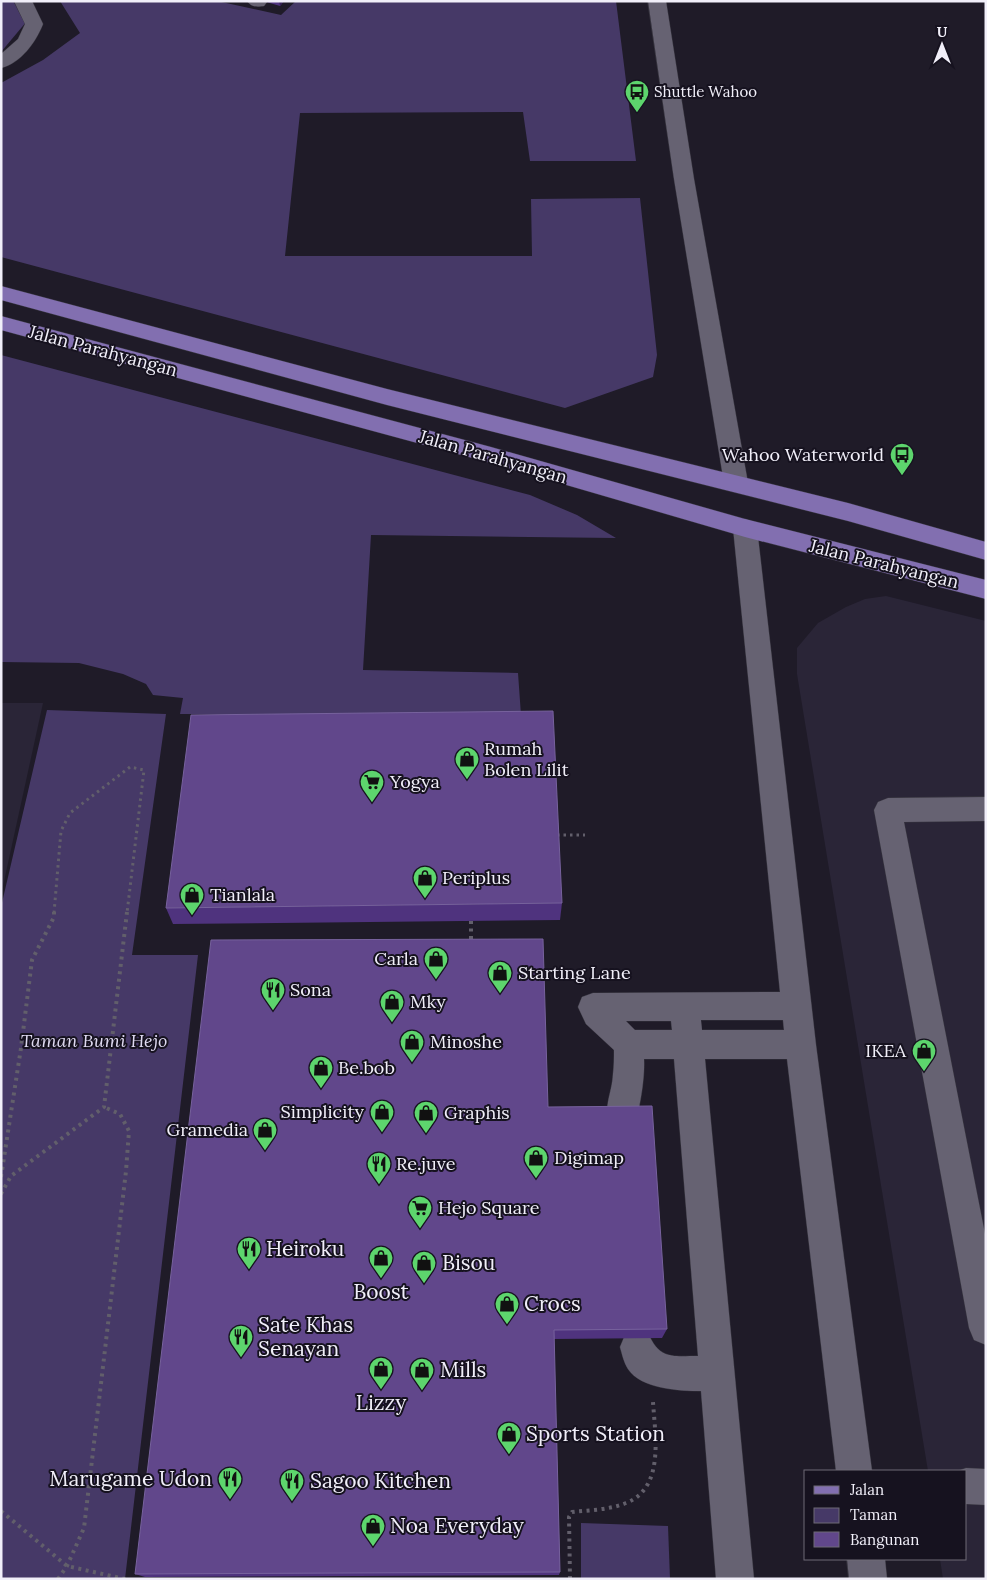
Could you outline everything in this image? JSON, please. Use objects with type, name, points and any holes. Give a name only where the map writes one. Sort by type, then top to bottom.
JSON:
[{"type":"main road","name":"Jalan Parahyangan","points":[[1,293],[387,397],[736,484],[986,551]]},
{"type":"main road","name":"Jalan Parahyangan","points":[[1,323],[491,455],[744,528],[986,590]]},
{"type":"street","points":[[1,64],[16,53],[29,39],[34,24],[23,1]]},
{"type":"street","points":[[657,1],[684,179],[736,484]]},
{"type":"street","points":[[744,528],[801,1046],[854,1470]]},
{"type":"street","points":[[986,809],[888,810],[986,1328]]},
{"type":"street","points":[[797,1006],[593,1007],[597,1014],[629,1044],[801,1046]]},
{"type":"street","points":[[685,1007],[735,1579]]},
{"type":"street","points":[[622,1117],[622,1107],[629,1075],[629,1044]]},
{"type":"street","points":[[644,1357],[668,1372],[717,1373]]},
{"type":"street","points":[[967,1486],[986,1486]]},
{"type":"street","points":[[866,1560],[868,1579]]},
{"type":"path","points":[[1,1177],[21,1048],[32,960],[54,917],[61,831],[70,812],[130,767],[144,770],[104,1107],[11,1176],[1,1194]]},
{"type":"path","points":[[556,835],[586,835]]},
{"type":"path","points":[[471,921],[471,943]]},
{"type":"path","points":[[58,1579],[67,1566],[84,1528],[126,1171],[129,1131],[120,1114],[104,1107]]},
{"type":"path","points":[[570,1579],[570,1517],[572,1512],[616,1506],[633,1500],[648,1485],[655,1459],[644,1357]]},
{"type":"path","points":[[1,1511],[67,1566],[125,1579]]},
{"type":"shaded area","name":"IKEA","points":[[886,596],[986,621],[986,1579],[943,1579],[940,1560],[967,1560],[967,1470],[928,1470],[797,674],[797,648],[818,623],[846,607],[865,599]]},
{"type":"shaded area","points":[[1,703],[43,703],[1,895]]},
{"type":"green space","points":[[1,1],[20,1],[27,21],[1,52]]},
{"type":"green space","points":[[60,1],[217,1],[281,15],[296,1],[616,1],[636,161],[530,161],[523,112],[300,113],[285,256],[532,256],[531,199],[640,198],[657,355],[653,377],[565,408],[1,257],[1,83],[43,60],[80,33]]},
{"type":"green space","points":[[1,355],[530,495],[577,515],[616,538],[371,535],[363,670],[518,673],[521,715],[180,714],[183,698],[153,695],[146,684],[123,674],[79,663],[1,662]]},
{"type":"green space","name":"Taman Bumi Hejo","points":[[47,710],[166,714],[132,955],[198,955],[125,1579],[1,1579],[1,907]]},
{"type":"green space","points":[[581,1523],[668,1526],[670,1579],[581,1579]]},
{"type":"building","name":"Yogya","points":[[553,711],[562,903],[166,908],[191,715]]},
{"type":"building","name":"Hejo Square","points":[[543,939],[548,1107],[652,1106],[667,1329],[554,1330],[560,1572],[135,1574],[211,940]]},
{"type":"place","name":"Shuttle Wahoo","points":[[637,113]]},
{"type":"place","name":"Wahoo Waterworld","points":[[902,476]]},
{"type":"place","name":"Rumah Bolen Lilit","points":[[467,780]]},
{"type":"place","name":"Yogya","points":[[372,803]]},
{"type":"place","name":"Periplus","points":[[425,899]]},
{"type":"place","name":"Tianlala","points":[[192,916]]},
{"type":"place","name":"Carla","points":[[436,980]]},
{"type":"place","name":"Starting Lane","points":[[500,994]]},
{"type":"place","name":"Sona","points":[[273,1011]]},
{"type":"place","name":"Mky","points":[[392,1023]]},
{"type":"place","name":"Minoshe","points":[[412,1063]]},
{"type":"place","name":"IKEA","points":[[924,1072]]},
{"type":"place","name":"Be.bob","points":[[321,1089]]},
{"type":"place","name":"Simplicity","points":[[382,1133]]},
{"type":"place","name":"Graphis","points":[[426,1134]]},
{"type":"place","name":"Gramedia","points":[[265,1151]]},
{"type":"place","name":"Digimap","points":[[536,1179]]},
{"type":"place","name":"Re.juve","points":[[379,1185]]},
{"type":"place","name":"Hejo Square","points":[[420,1229]]},
{"type":"place","name":"Heiroku","points":[[249,1270]]},
{"type":"place","name":"Boost","points":[[381,1279]]},
{"type":"place","name":"Bisou","points":[[424,1284]]},
{"type":"place","name":"Crocs","points":[[507,1325]]},
{"type":"place","name":"Sate Khas Senayan","points":[[241,1358]]},
{"type":"place","name":"Lizzy","points":[[381,1390]]},
{"type":"place","name":"Mills","points":[[422,1391]]},
{"type":"place","name":"Sports Station","points":[[509,1455]]},
{"type":"place","name":"Marugame Udon","points":[[230,1500]]},
{"type":"place","name":"Sagoo Kitchen","points":[[292,1502]]},
{"type":"place","name":"Noa Everyday","points":[[373,1547]]}]
